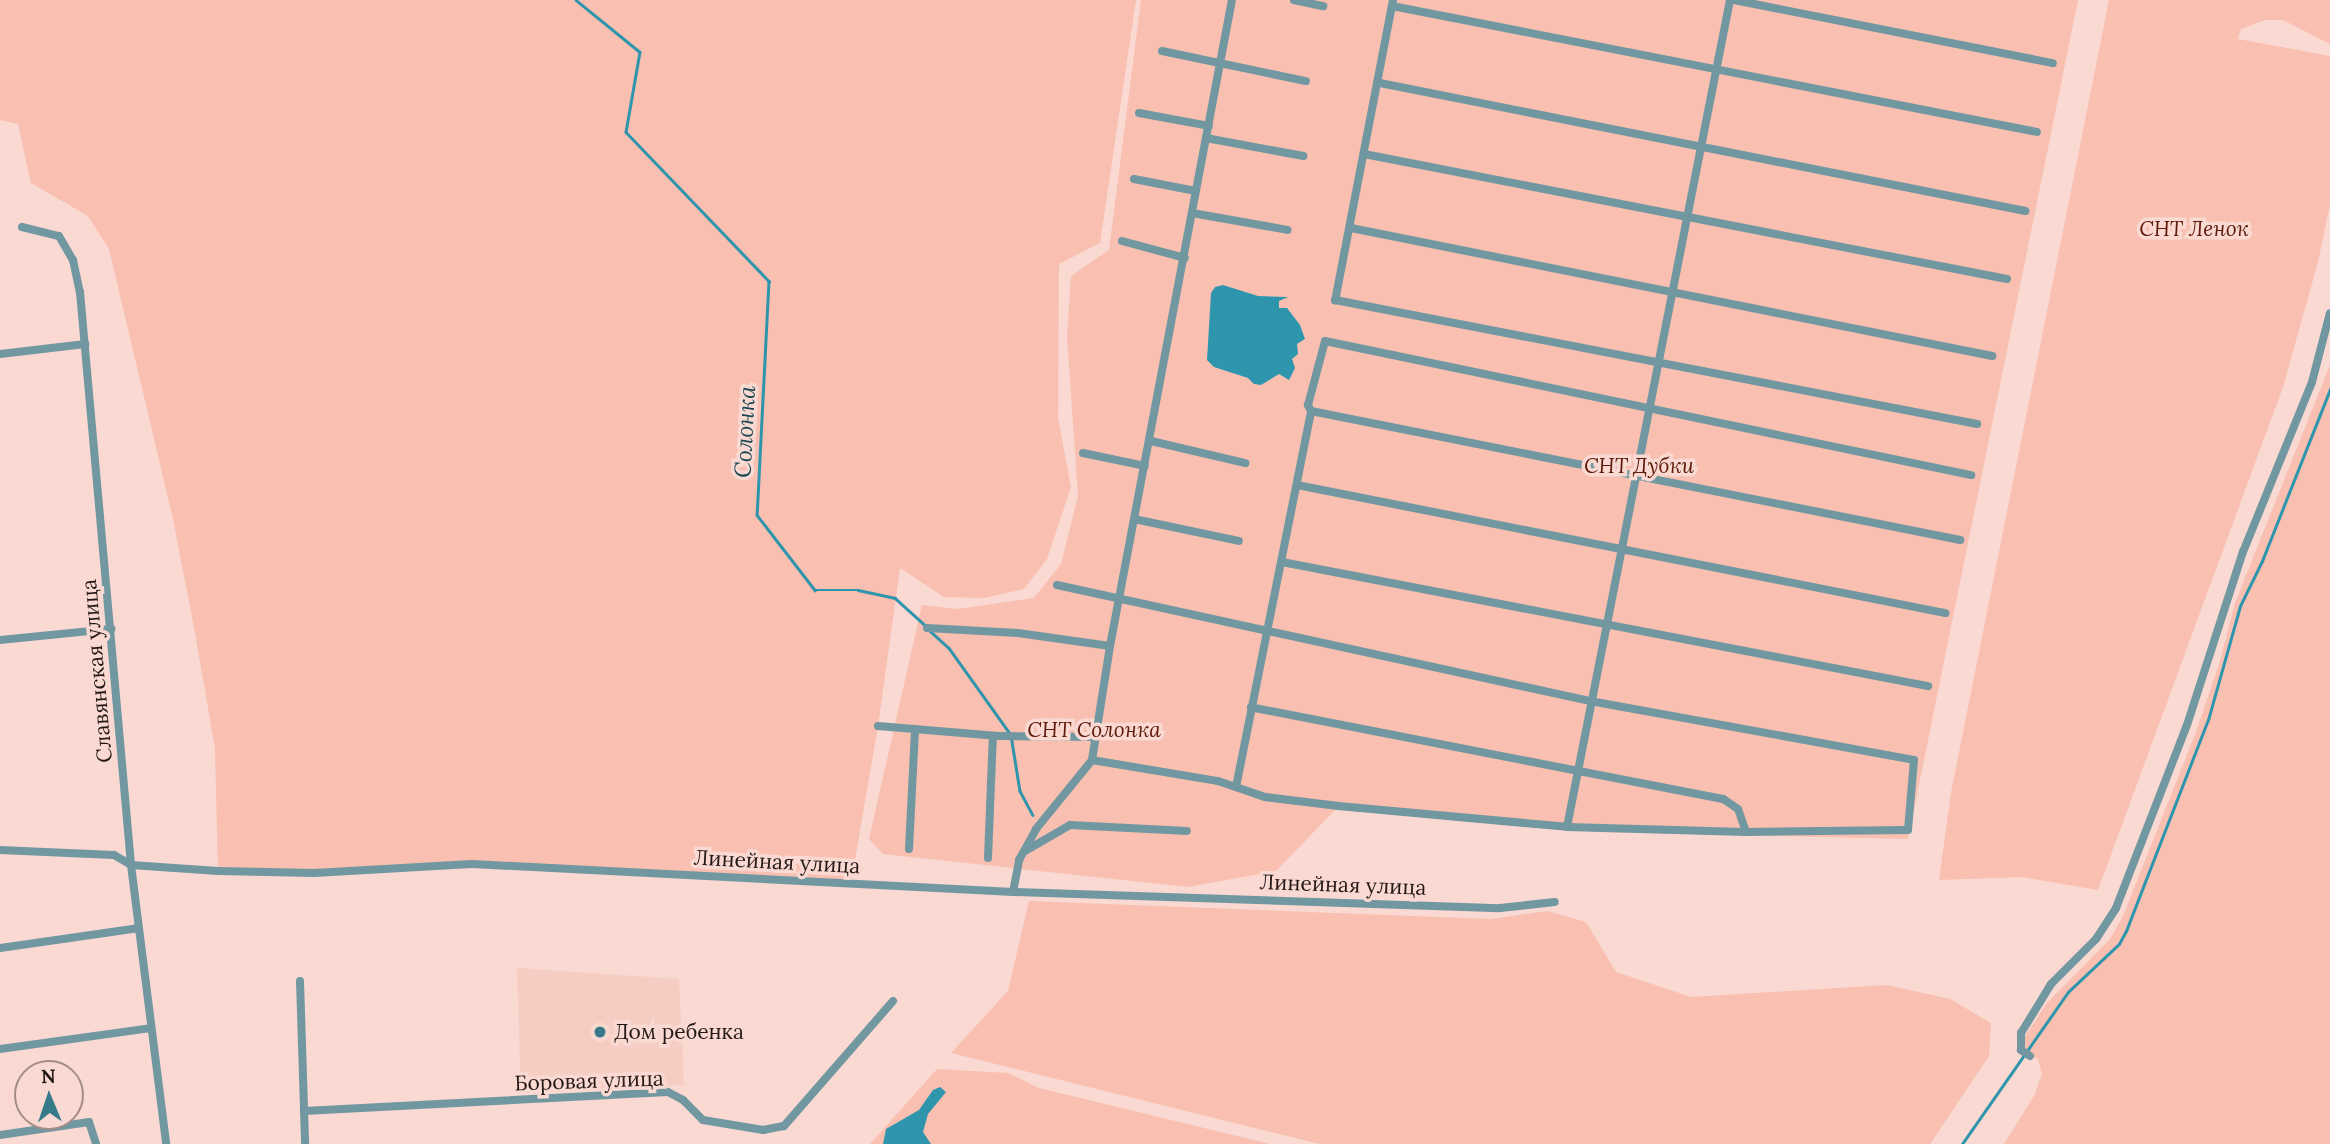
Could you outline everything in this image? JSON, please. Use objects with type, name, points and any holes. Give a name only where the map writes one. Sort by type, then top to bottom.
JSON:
[{"type":"street","points":[[1013,892],[1022,853],[1036,830],[1092,760],[1110,646],[1151,441],[1232,0]]},
{"type":"street","points":[[1294,0],[1323,6]]},
{"type":"street","points":[[1567,827],[1700,147],[1732,0],[2053,63]]},
{"type":"street","points":[[1977,424],[1335,300],[1392,3],[1716,71],[2037,132]]},
{"type":"street","points":[[1161,51],[1306,80]]},
{"type":"street","points":[[1380,83],[2025,211]]},
{"type":"street","points":[[1139,113],[1209,126]]},
{"type":"street","points":[[1206,138],[1303,156]]},
{"type":"street","points":[[1364,154],[2007,279]]},
{"type":"street","points":[[1133,178],[1196,191]]},
{"type":"street","points":[[1192,213],[1289,230]]},
{"type":"street","name":"Славянская улица","points":[[22,227],[59,236],[73,260],[85,344],[131,865],[166,1144]]},
{"type":"street","points":[[1350,228],[1992,356]]},
{"type":"street","points":[[1122,241],[1185,258]]},
{"type":"street","points":[[2029,1056],[2021,1050],[2021,1033],[2051,984],[2096,939],[2116,908],[2188,725],[2243,552],[2312,382],[2330,313]]},
{"type":"street","points":[[1236,787],[1311,411],[1308,405],[1323,344],[1332,340],[1971,475]]},
{"type":"street","points":[[0,354],[85,344]]},
{"type":"street","points":[[1311,411],[1959,540]]},
{"type":"street","points":[[1151,441],[1245,463]]},
{"type":"street","points":[[1083,453],[1145,466]]},
{"type":"street","points":[[1297,485],[1945,613]]},
{"type":"street","points":[[1135,519],[1240,541]]},
{"type":"street","points":[[1282,562],[1928,686]]},
{"type":"street","points":[[1057,585],[1590,701],[1914,760],[1908,830],[1746,832],[1567,827],[1339,806],[1265,797],[1236,787],[1157,768],[1092,760]]},
{"type":"street","points":[[927,628],[1018,633],[1110,646]]},
{"type":"street","points":[[0,640],[111,629]]},
{"type":"street","points":[[1251,707],[1723,799],[1738,809],[1746,832]]},
{"type":"street","points":[[878,726],[993,736],[1095,737]]},
{"type":"street","points":[[909,849],[915,729]]},
{"type":"street","points":[[988,858],[993,736]]},
{"type":"street","points":[[1022,853],[1070,825],[1187,831]]},
{"type":"street","name":"Линейная улица","points":[[0,850],[114,855],[131,865],[314,873],[472,864],[1013,892],[1500,908],[1555,902]]},
{"type":"street","points":[[0,948],[138,928]]},
{"type":"street","points":[[300,981],[305,1144]]},
{"type":"street","name":"Боровая улица","points":[[304,1111],[668,1092],[683,1100],[703,1120],[763,1130],[784,1126],[893,1001]]},
{"type":"street","points":[[0,1049],[151,1028]]},
{"type":"street","points":[[0,1135],[89,1122],[96,1144]]},
{"type":"shaded area","name":"Дом ребенка","points":[[517,968],[679,979],[684,1085],[521,1093]]},
{"type":"green space","points":[[0,0],[1136,0],[1100,243],[1059,264],[1058,418],[1071,487],[1047,559],[1024,589],[984,598],[944,597],[900,568],[878,726],[851,883],[472,864],[314,873],[218,871],[215,748],[193,622],[173,519],[109,249],[88,216],[31,183],[18,124],[0,120]]},
{"type":"green space","name":"СНТ Дубки","points":[[1141,0],[2078,0],[1908,839],[1597,832],[1339,806],[1276,871],[1188,887],[883,854],[869,839],[922,605],[958,609],[1034,598],[1061,564],[1078,496],[1067,337],[1071,276],[1109,250]]},
{"type":"green space","name":"СНТ Ленок","points":[[2109,0],[2330,0],[2330,44],[2283,20],[2265,20],[2241,29],[2238,39],[2330,56],[2330,204],[2318,262],[2283,387],[2098,890],[2022,877],[1939,880],[1951,793]]},
{"type":"green space","points":[[2330,365],[2330,1144],[2004,1144],[2034,1096],[2042,1074],[2038,1059],[2024,1050],[2024,1038],[2047,1003],[2110,939],[2123,916],[2196,732],[2220,661],[2235,603]]},
{"type":"green space","points":[[1029,901],[1491,919],[1548,911],[1586,922],[1616,972],[1691,997],[1887,985],[1950,999],[1991,1023],[1989,1056],[1930,1144],[1320,1144],[951,1053],[1008,991]]},
{"type":"green space","points":[[937,1069],[1008,1073],[1039,1088],[1270,1144],[870,1144]]},
{"type":"water","points":[[1223,285],[1258,296],[1288,297],[1279,301],[1279,308],[1287,308],[1300,325],[1305,339],[1297,344],[1298,354],[1292,359],[1295,368],[1289,380],[1279,374],[1261,385],[1254,384],[1248,378],[1214,367],[1207,360],[1211,293],[1215,287]]},
{"type":"water","points":[[940,1087],[946,1092],[928,1114],[923,1132],[931,1144],[883,1144],[886,1129],[919,1110],[933,1090]]},
{"type":"waterway","name":"Солонка","points":[[576,0],[640,52],[626,132],[769,281],[757,515],[815,590],[858,590],[895,598],[925,625]]},
{"type":"waterway","points":[[1962,1144],[2068,992],[2119,944],[2126,931],[2208,720],[2240,606],[2262,561],[2330,389]]},
{"type":"waterway","name":"Солонка","points":[[929,630],[949,648],[1011,735],[1020,791],[1033,815]]},
{"type":"place","name":"Дом ребенка","points":[[600,1032]]},
{"type":"park label","name":"СНТ Солонка","points":[[1094,730]]}]
